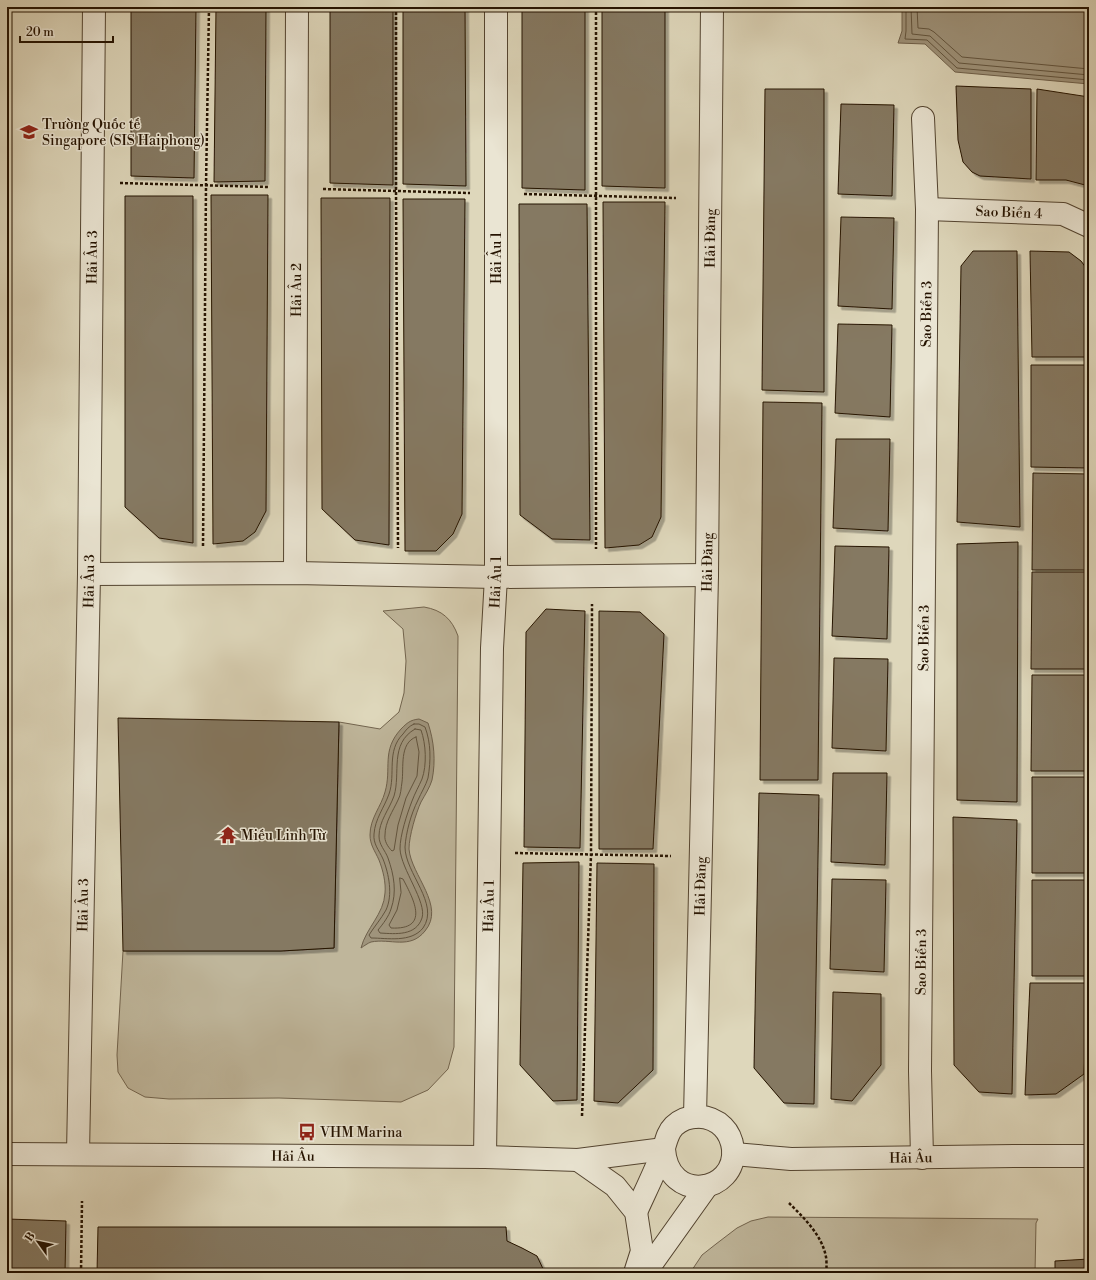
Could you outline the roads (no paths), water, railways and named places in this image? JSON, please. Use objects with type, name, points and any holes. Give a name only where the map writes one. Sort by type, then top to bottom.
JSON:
[{"type":"lane","name":"Hải Âu 3","points":[[78,1154],[89,574],[94,7]]},
{"type":"lane","name":"Hải Âu 2","points":[[295,573],[297,7]]},
{"type":"lane","name":"Hải Âu 1","points":[[485,1157],[492,648],[496,577],[496,7]]},
{"type":"lane","name":"Hải Đăng","points":[[696,1117],[707,575],[712,7]]},
{"type":"lane","name":"Sao Biển 3","points":[[922,1158],[920,1071],[927,210],[924,118]]},
{"type":"lane","name":"Sao Biển 4","points":[[927,210],[1062,214],[1089,226]]},
{"type":"lane","points":[[89,574],[295,573],[496,577],[707,575]]},
{"type":"lane","points":[[696,1117],[707,1118],[719,1123],[727,1131],[732,1142],[734,1154],[731,1165],[725,1174],[717,1181],[707,1186],[696,1187],[685,1184],[676,1178],[669,1170],[664,1160],[664,1149],[666,1137],[674,1127],[684,1120],[696,1117]]},
{"type":"lane","points":[[636,1212],[664,1149]]},
{"type":"lane","name":"Hải Âu","points":[[7,1154],[485,1157],[578,1160],[664,1149]]},
{"type":"lane","name":"Hải Âu","points":[[734,1154],[791,1159],[1089,1156]]},
{"type":"lane","points":[[578,1160],[615,1186],[636,1212],[642,1251],[635,1273]]},
{"type":"lane","points":[[645,1273],[707,1186]]},
{"type":"water","points":[[902,7],[1089,7],[1089,84],[955,72],[925,44],[898,43],[902,31]]},
{"type":"water","points":[[419,719],[428,723],[433,744],[434,766],[431,783],[415,818],[409,849],[415,869],[430,901],[432,911],[430,921],[425,931],[413,940],[406,942],[371,942],[361,948],[363,941],[382,908],[384,901],[385,885],[383,872],[370,839],[370,829],[385,792],[388,775],[389,752],[395,737],[401,729],[409,722]]},
{"type":"place","name":"Trường Quốc tế Singapore (SIS Haiphong)","points":[[29,132]]},
{"type":"place","name":"Miếu Linh Từ","points":[[228,835]]},
{"type":"place","name":"VHM Marina","points":[[307,1132]]}]
